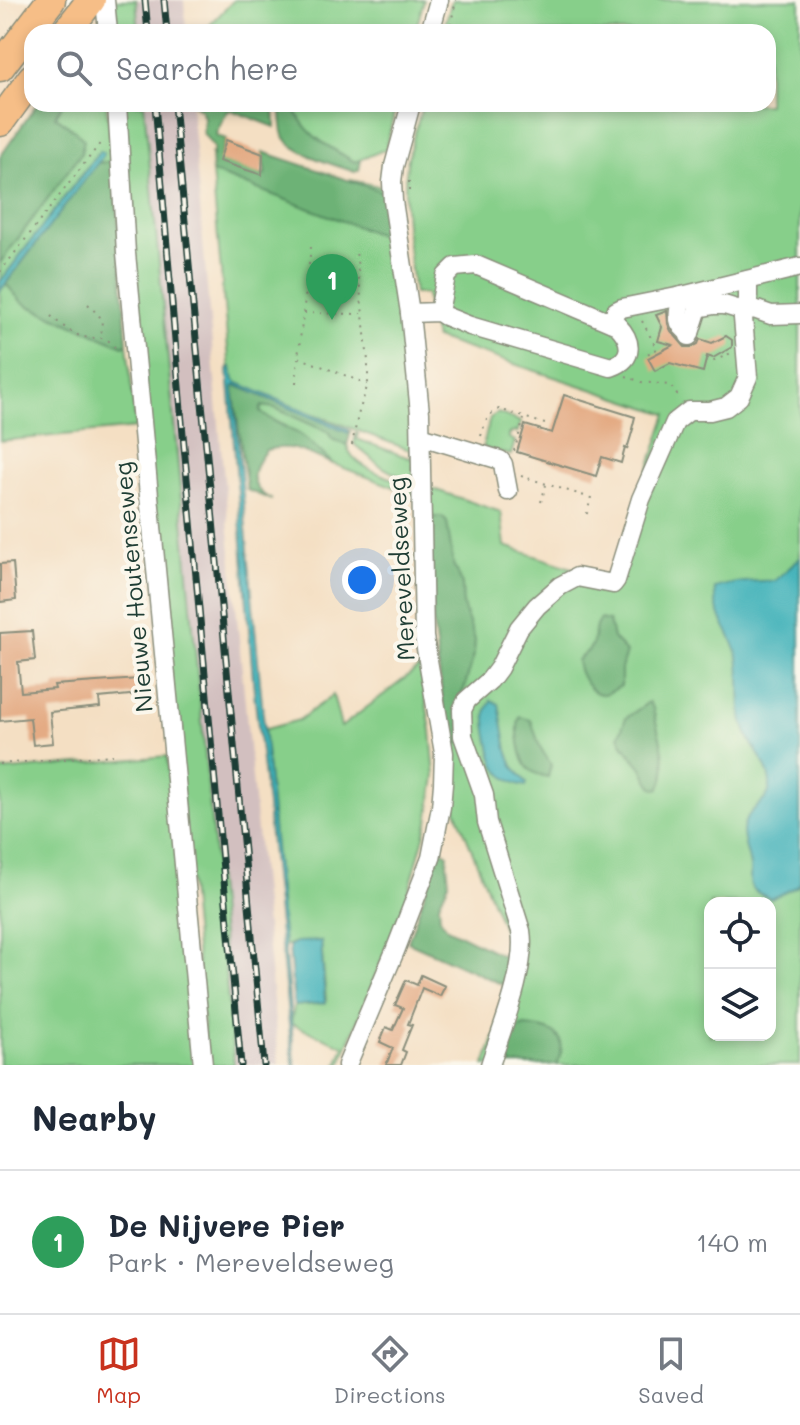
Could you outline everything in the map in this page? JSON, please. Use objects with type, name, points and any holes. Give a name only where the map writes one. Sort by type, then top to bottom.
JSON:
[{"type":"highway","points":[[33,24],[51,0]]},
{"type":"highway","points":[[72,24],[91,0]]},
{"type":"highway","points":[[0,67],[24,35]]},
{"type":"highway","points":[[0,122],[24,89]]},
{"type":"street","points":[[105,0],[107,24]]},
{"type":"street","points":[[432,24],[439,0]]},
{"type":"street","name":"Nieuwe Houtenseweg","points":[[118,112],[126,253],[203,1065]]},
{"type":"street","name":"Mereveldseweg","points":[[347,1065],[422,883],[431,858],[441,807],[444,753],[424,637],[421,436],[410,313],[392,182],[409,112]]},
{"type":"street","points":[[410,313],[439,312],[470,326],[611,367],[622,364],[629,351],[628,340],[617,325],[476,265],[455,267],[446,276],[439,312]]},
{"type":"street","points":[[611,322],[616,311],[622,308],[691,299],[800,267]]},
{"type":"street","points":[[490,1065],[521,964],[523,945],[487,822],[484,795],[463,736],[462,710],[467,700],[499,668],[519,628],[537,606],[560,586],[577,577],[613,584],[616,580],[641,499],[675,422],[689,411],[726,407],[739,397],[748,377],[743,327],[748,280]]},
{"type":"street","points":[[691,299],[744,311],[754,309],[771,315],[800,314]]},
{"type":"street","points":[[689,335],[677,318],[691,299]]},
{"type":"street","points":[[421,436],[511,463],[508,491]]},
{"type":"path","points":[[451,24],[456,0]]},
{"type":"path","points":[[0,272],[95,148],[119,129]]},
{"type":"path","points":[[409,168],[409,190]]},
{"type":"path","points":[[296,383],[311,247]]},
{"type":"path","points":[[352,445],[368,384],[356,251]]},
{"type":"path","points":[[88,304],[102,319],[101,337]]},
{"type":"path","points":[[304,313],[362,314]]},
{"type":"path","points":[[51,316],[80,336],[101,337],[109,341],[125,358],[136,360]]},
{"type":"path","points":[[657,349],[663,345]]},
{"type":"path","points":[[707,358],[712,362],[727,355]]},
{"type":"path","points":[[298,357],[368,384]]},
{"type":"path","points":[[611,367],[641,382],[670,385],[689,411]]},
{"type":"path","points":[[480,439],[487,418],[499,409],[545,424]]},
{"type":"path","points":[[525,417],[514,453],[521,456],[511,463],[516,475],[591,498],[586,517]]},
{"type":"path","points":[[541,502],[547,484]]},
{"type":"path","points":[[0,764],[113,755]]},
{"type":"shaded area","points":[[136,0],[184,0],[186,24],[138,24]]},
{"type":"shaded area","points":[[145,112],[192,112],[279,1065],[234,1065]]},
{"type":"green space","points":[[111,0],[136,0],[138,24],[114,24]]},
{"type":"green space","points":[[234,0],[424,0],[417,24],[211,24]]},
{"type":"green space","points":[[452,0],[800,0],[800,1065],[485,1065],[518,966],[454,805],[450,707],[435,517],[430,517],[430,488],[501,512],[505,546],[611,581],[667,414],[435,338],[426,294],[414,294],[405,213],[407,164],[421,112],[776,112],[776,24],[445,24]]},
{"type":"green space","points":[[31,112],[58,112],[55,116],[84,140],[81,153],[0,263],[0,157]]},
{"type":"green space","points":[[58,112],[107,112],[114,161],[97,163],[103,156],[97,154],[0,282],[0,263],[81,153],[75,131],[55,116]]},
{"type":"green space","points":[[125,112],[145,112],[234,1065],[207,1065],[144,401]]},
{"type":"green space","points":[[202,112],[227,112],[216,133],[226,139],[220,158],[265,175],[263,152],[384,192],[390,239],[212,172],[213,147],[203,133]]},
{"type":"green space","points":[[236,112],[274,112],[275,127]]},
{"type":"green space","points":[[280,112],[297,112],[318,139],[355,162],[361,160],[359,170],[355,172],[317,159],[290,144],[283,134]]},
{"type":"green space","points":[[296,112],[394,112],[386,149],[355,162],[326,145],[310,132]]},
{"type":"green space","points":[[114,161],[127,344],[123,346],[29,306],[6,284],[97,163]]},
{"type":"green space","points":[[212,172],[390,238],[351,180],[385,189],[416,398],[413,479],[389,471],[374,461],[354,444],[356,433],[357,439],[412,459],[410,450],[231,383]]},
{"type":"green space","points":[[6,284],[29,306],[123,346],[127,344],[136,428],[0,441],[0,291]]},
{"type":"green space","points":[[235,385],[351,431],[347,445],[332,439],[328,432],[275,408],[262,406],[260,411],[263,414],[303,437],[333,464],[292,449],[266,450],[257,464],[254,477],[258,489],[272,500],[247,490]]},
{"type":"green space","points":[[262,406],[275,408],[328,432],[332,439],[347,445],[362,465],[389,478],[414,485],[415,495],[333,464],[302,436],[263,416],[260,411]]},
{"type":"green space","points":[[498,413],[521,422],[517,433],[509,434],[509,438],[515,441],[511,455],[483,446],[490,418]]},
{"type":"green space","points":[[430,517],[442,517],[447,522],[454,568],[462,585],[463,606],[475,640],[474,655],[459,699],[462,742],[454,744],[449,751],[433,622]]},
{"type":"green space","points":[[600,619],[609,621],[613,638],[626,652],[621,669],[621,686],[604,694],[588,686],[579,671],[577,660],[591,647]]},
{"type":"green space","points":[[420,667],[435,777],[428,822],[409,891],[340,1065],[337,1065],[344,1046],[291,1024],[294,1006],[326,1000],[321,942],[296,942],[284,946],[262,730],[299,720],[333,695],[341,727]]},
{"type":"green space","points":[[649,702],[653,708],[665,768],[660,788],[655,789],[619,736],[626,718]]},
{"type":"green space","points":[[520,717],[531,720],[540,747],[551,765],[548,777],[533,772],[526,765],[518,736]]},
{"type":"green space","points":[[167,756],[198,1065],[0,1065],[0,771]]},
{"type":"green space","points":[[440,849],[448,854],[449,882],[439,904],[440,918],[447,928],[511,960],[508,987],[408,942]]},
{"type":"green space","points":[[524,1026],[556,1035],[562,1046],[557,1065],[511,1065],[505,1041],[511,1033]]},
{"type":"water","points":[[100,151],[104,153],[103,156],[0,291],[0,282]]},
{"type":"water","points":[[231,367],[236,382],[349,430],[348,433],[236,385],[233,387],[295,1065],[254,691],[228,369]]},
{"type":"water","points":[[800,558],[800,882],[775,897],[767,897],[751,886],[743,828],[749,815],[767,795],[769,779],[744,726],[738,657],[717,607],[715,588],[745,582],[775,581]]},
{"type":"water","points":[[491,700],[499,704],[507,750],[526,786],[507,778],[495,765],[486,718]]},
{"type":"water","points":[[321,941],[325,1003],[294,1006],[289,946],[296,942]]},
{"type":"building","points":[[226,140],[263,154],[262,175],[219,161]]},
{"type":"building","points":[[667,311],[671,331],[685,347],[698,344],[700,339],[712,343],[726,336],[732,340],[732,347],[713,358],[707,356],[703,372],[670,363],[655,371],[648,358],[673,345],[658,341],[662,327],[656,315]]},
{"type":"building","points":[[564,395],[635,417],[621,463],[602,457],[596,476],[517,452],[525,425],[552,433]]},
{"type":"building","points":[[13,563],[16,600],[0,602],[0,564]]},
{"type":"building","points":[[32,631],[35,660],[18,662],[21,692],[55,689],[54,685],[139,679],[140,694],[99,698],[100,707],[50,712],[53,743],[33,745],[30,718],[0,721],[0,633]]},
{"type":"building","points":[[421,975],[445,986],[440,996],[422,988],[408,1024],[412,1025],[402,1050],[406,1052],[401,1065],[386,1065],[393,1048],[380,1042],[386,1027],[393,1030],[403,1008],[395,1005],[406,980],[417,985]]},
{"type":"railway","points":[[145,0],[147,24]]},
{"type":"railway","points":[[164,0],[166,24]]},
{"type":"railway","points":[[156,112],[241,1065]]},
{"type":"railway","points":[[175,112],[264,1065]]},
{"type":"place","name":"De Nijvere Pier","points":[[332,320]]}]
